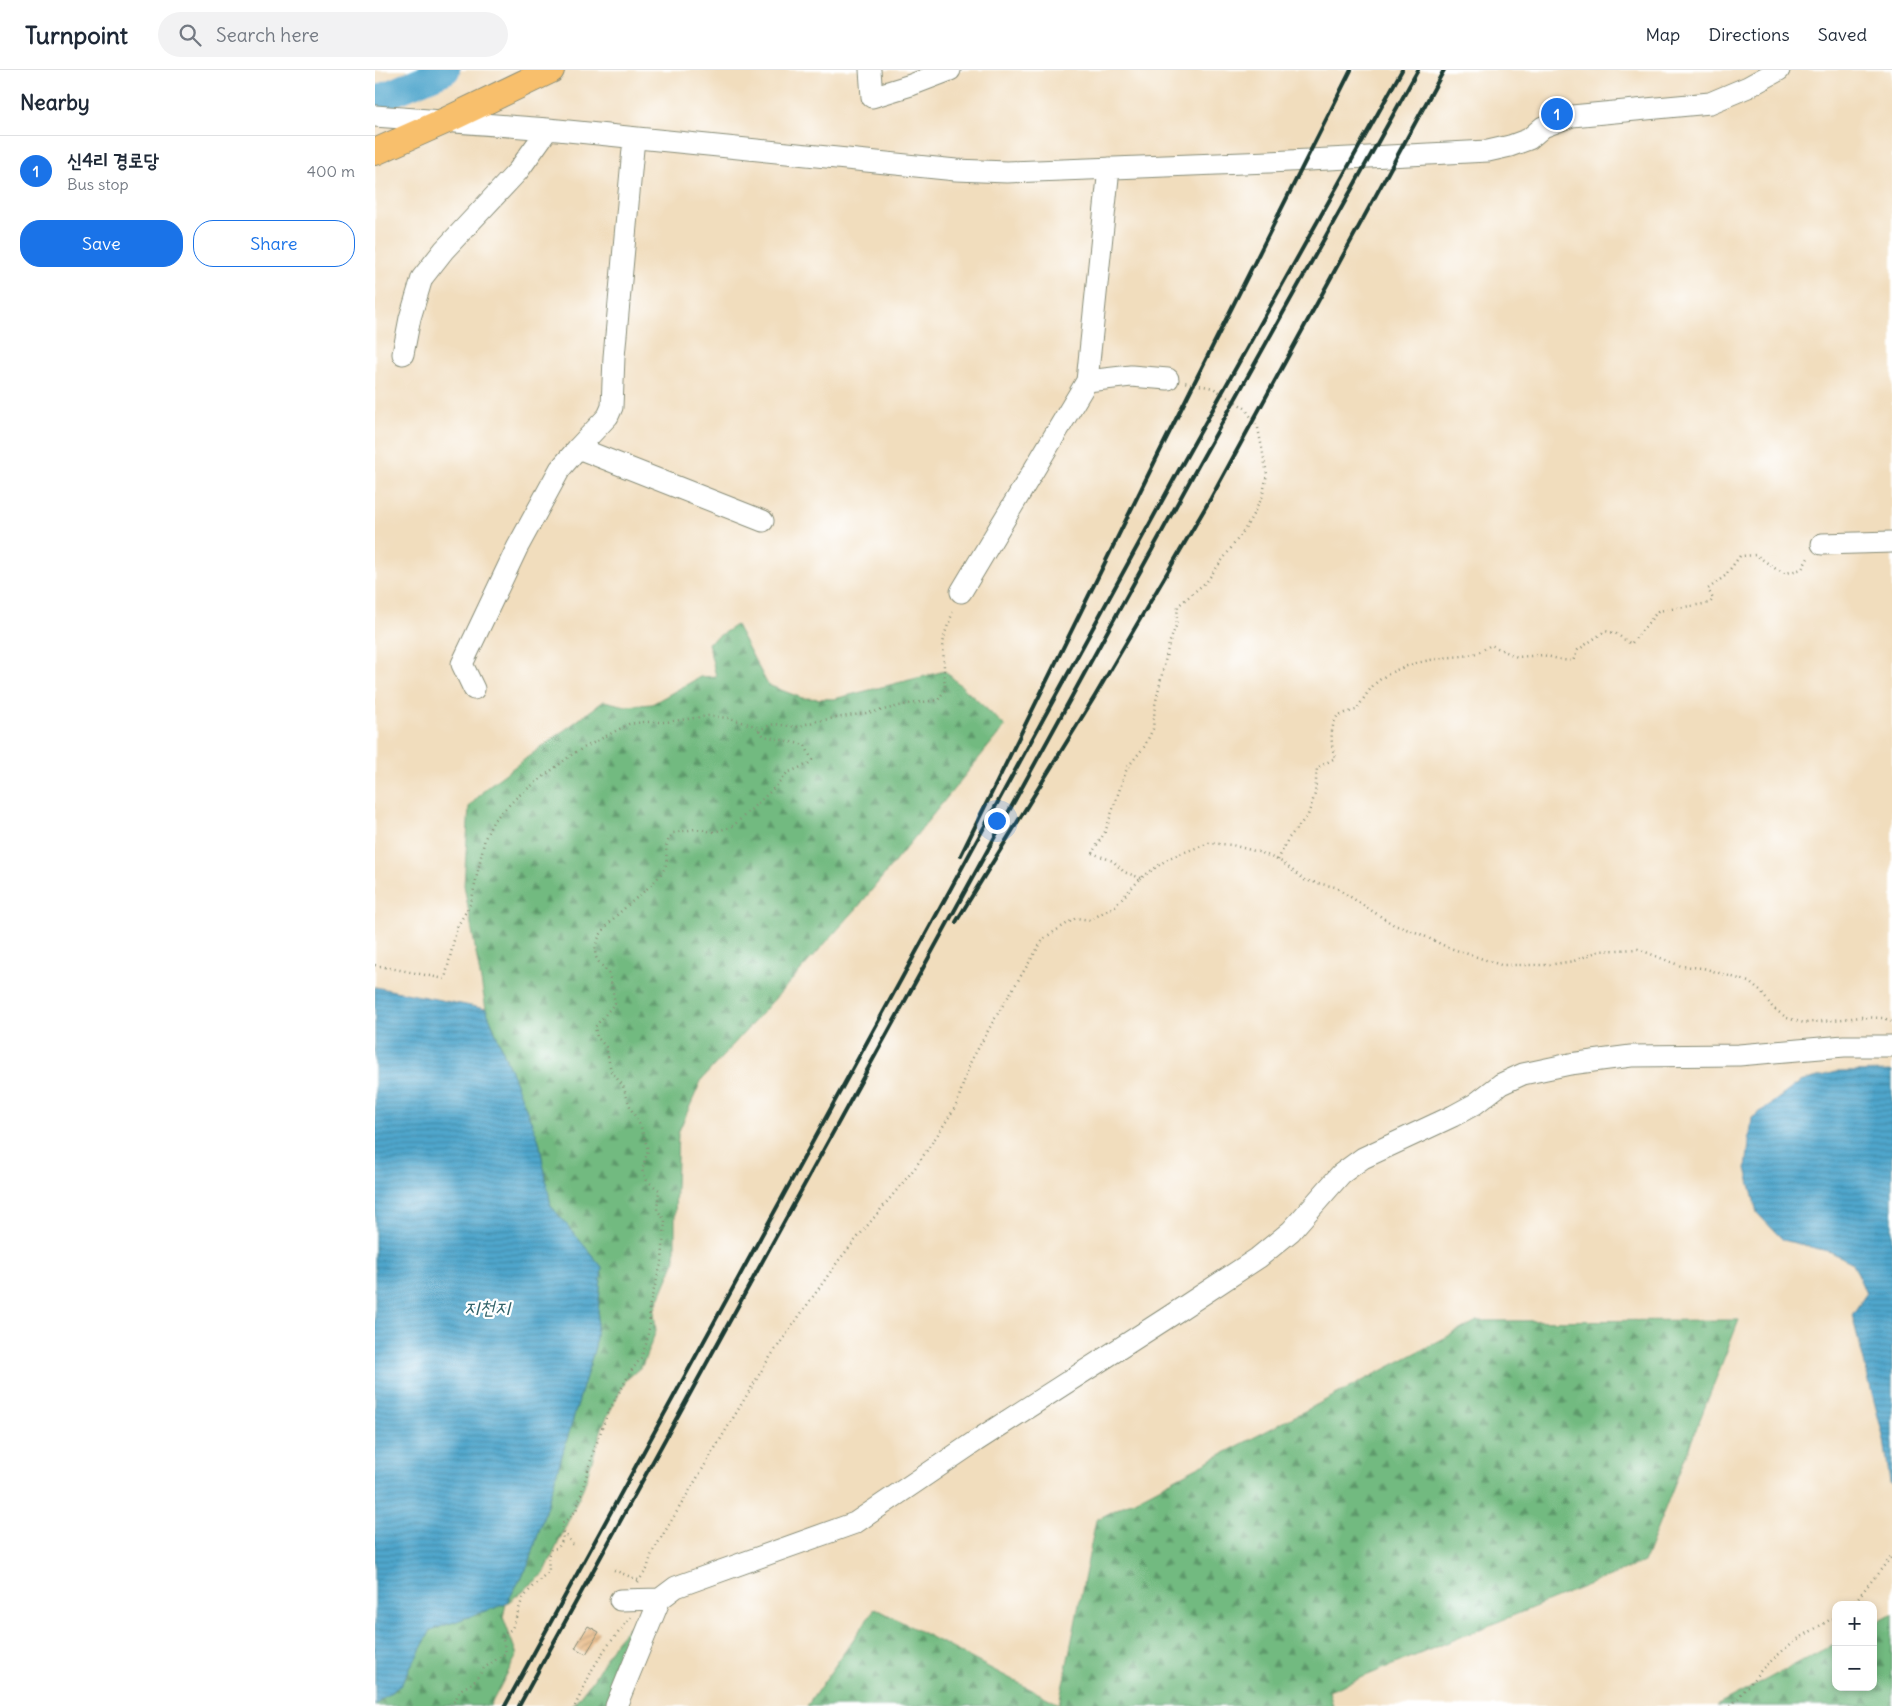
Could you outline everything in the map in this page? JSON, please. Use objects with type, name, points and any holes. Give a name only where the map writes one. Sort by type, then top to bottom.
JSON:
[{"type":"main road","points":[[384,148],[551,70]]},
{"type":"street","points":[[870,70],[872,97],[911,85],[949,70]]},
{"type":"street","points":[[375,116],[548,129],[956,170],[1007,172],[1488,151],[1510,146],[1529,138],[1543,127],[1572,116],[1710,103],[1748,87],[1779,70]]},
{"type":"street","points":[[403,354],[421,278],[444,250],[518,171],[548,129]]},
{"type":"street","points":[[474,690],[462,664],[517,548],[560,469],[608,416],[611,407],[613,357],[633,138]]},
{"type":"street","points":[[961,592],[1087,381],[1109,168]]},
{"type":"street","points":[[1087,381],[1131,376],[1168,379]]},
{"type":"street","points":[[577,448],[763,521]]},
{"type":"street","points":[[1822,544],[1892,542]]},
{"type":"street","points":[[617,1706],[639,1595],[676,1586],[855,1523],[976,1441],[1258,1258],[1291,1231],[1341,1174],[1363,1158],[1453,1116],[1475,1104],[1501,1084],[1523,1074],[1570,1064],[1631,1056],[1739,1054],[1844,1046],[1892,1046]]},
{"type":"path","points":[[1141,878],[1124,872],[1113,861],[1092,853],[1105,832],[1127,768],[1144,747],[1153,729],[1155,705],[1169,644],[1176,626],[1178,606],[1207,581],[1245,529],[1262,498],[1267,474],[1258,428],[1245,408],[1213,388],[1168,379]]},
{"type":"path","points":[[1279,860],[1288,839],[1308,815],[1315,794],[1317,768],[1335,758],[1330,744],[1338,715],[1356,710],[1374,684],[1411,664],[1442,658],[1476,655],[1491,646],[1517,657],[1543,655],[1562,660],[1573,660],[1578,650],[1605,631],[1615,634],[1631,644],[1659,612],[1710,603],[1713,599],[1708,589],[1725,576],[1740,556],[1756,556],[1776,569],[1787,573],[1802,569],[1808,558],[1819,550],[1822,544]]},
{"type":"path","points":[[758,730],[774,724],[797,727],[817,721],[938,700],[945,690],[943,644],[945,633],[961,592]]},
{"type":"path","points":[[375,964],[445,979],[457,927],[471,904],[485,838],[494,820],[517,797],[574,753],[629,724],[665,722],[708,716],[729,718],[755,726],[764,736],[805,745],[812,760],[808,764],[787,773],[771,791],[733,826],[714,832],[695,829],[673,833],[666,841],[665,868],[648,888],[609,923],[597,939],[596,958],[608,974],[615,1003],[595,1027],[597,1037],[606,1047],[611,1071],[623,1086],[631,1109],[641,1127],[648,1150],[642,1170],[647,1181],[659,1190],[657,1210],[665,1220],[665,1240],[658,1279],[649,1307],[650,1323],[641,1358],[631,1371],[608,1412],[593,1453],[576,1511],[562,1524],[563,1539],[558,1548],[551,1549],[548,1556],[549,1571],[532,1587],[522,1600],[512,1629],[502,1635],[506,1653],[484,1668],[474,1682],[462,1689],[451,1706]]},
{"type":"path","points":[[575,1706],[592,1670],[605,1649],[640,1605],[639,1595],[652,1553],[768,1360],[828,1276],[915,1168],[938,1134],[956,1106],[970,1063],[994,1020],[1045,938],[1076,918],[1090,920],[1115,906],[1141,878],[1169,858],[1209,843],[1232,845],[1255,851],[1279,860],[1303,880],[1335,887],[1394,925],[1418,933],[1447,947],[1501,964],[1548,965],[1574,961],[1599,951],[1637,949],[1681,966],[1703,968],[1749,982],[1761,992],[1773,1008],[1787,1018],[1803,1024],[1862,1018],[1883,1018],[1892,1021]]},
{"type":"path","points":[[562,1530],[573,1545]]},
{"type":"path","points":[[1855,1601],[1892,1556]]},
{"type":"path","points":[[614,1570],[639,1595]]},
{"type":"path","points":[[1731,1706],[1763,1668],[1793,1642],[1832,1618]]},
{"type":"green space","points":[[736,625],[768,685],[802,698],[834,699],[945,671],[1005,726],[858,907],[702,1079],[678,1133],[675,1261],[654,1311],[656,1331],[642,1366],[626,1380],[603,1425],[584,1486],[544,1574],[506,1604],[529,1564],[595,1347],[602,1267],[551,1206],[539,1141],[486,1009],[464,885],[469,807],[487,787],[604,701],[626,706],[652,704],[700,677],[716,676],[708,643]]},
{"type":"green space","points":[[1739,1320],[1644,1562],[1329,1691],[1333,1706],[807,1706],[875,1608],[1059,1704],[1096,1520],[1477,1321]]},
{"type":"green space","points":[[506,1604],[503,1617],[517,1655],[490,1706],[375,1706],[380,1700],[401,1685],[431,1630]]},
{"type":"green space","points":[[645,1608],[605,1706],[572,1706],[594,1678],[616,1641]]},
{"type":"green space","points":[[1892,1614],[1892,1706],[1716,1706],[1832,1645],[1832,1691],[1877,1691],[1877,1622]]},
{"type":"water","name":"지천지","points":[[375,987],[486,1009],[539,1141],[551,1206],[602,1267],[595,1347],[529,1564],[506,1604],[431,1630],[401,1685],[380,1700],[375,1706]]},
{"type":"water","points":[[1892,1071],[1892,1485],[1884,1440],[1852,1315],[1866,1294],[1853,1263],[1831,1252],[1783,1240],[1757,1213],[1746,1168],[1752,1118],[1800,1082],[1835,1072]]},
{"type":"building","points":[[588,1626],[599,1632],[586,1654],[575,1648]]},
{"type":"waterway","points":[[375,105],[387,95],[446,70]]},
{"type":"railway","points":[[961,855],[1156,459],[1351,70]]},
{"type":"railway","points":[[505,1706],[1180,468],[1402,70]]},
{"type":"railway","points":[[519,1706],[1193,475],[1418,70]]},
{"type":"railway","points":[[956,922],[1095,696],[1211,498],[1444,70]]},
{"type":"place","name":"신4리 경로당","points":[[1557,114]]}]
